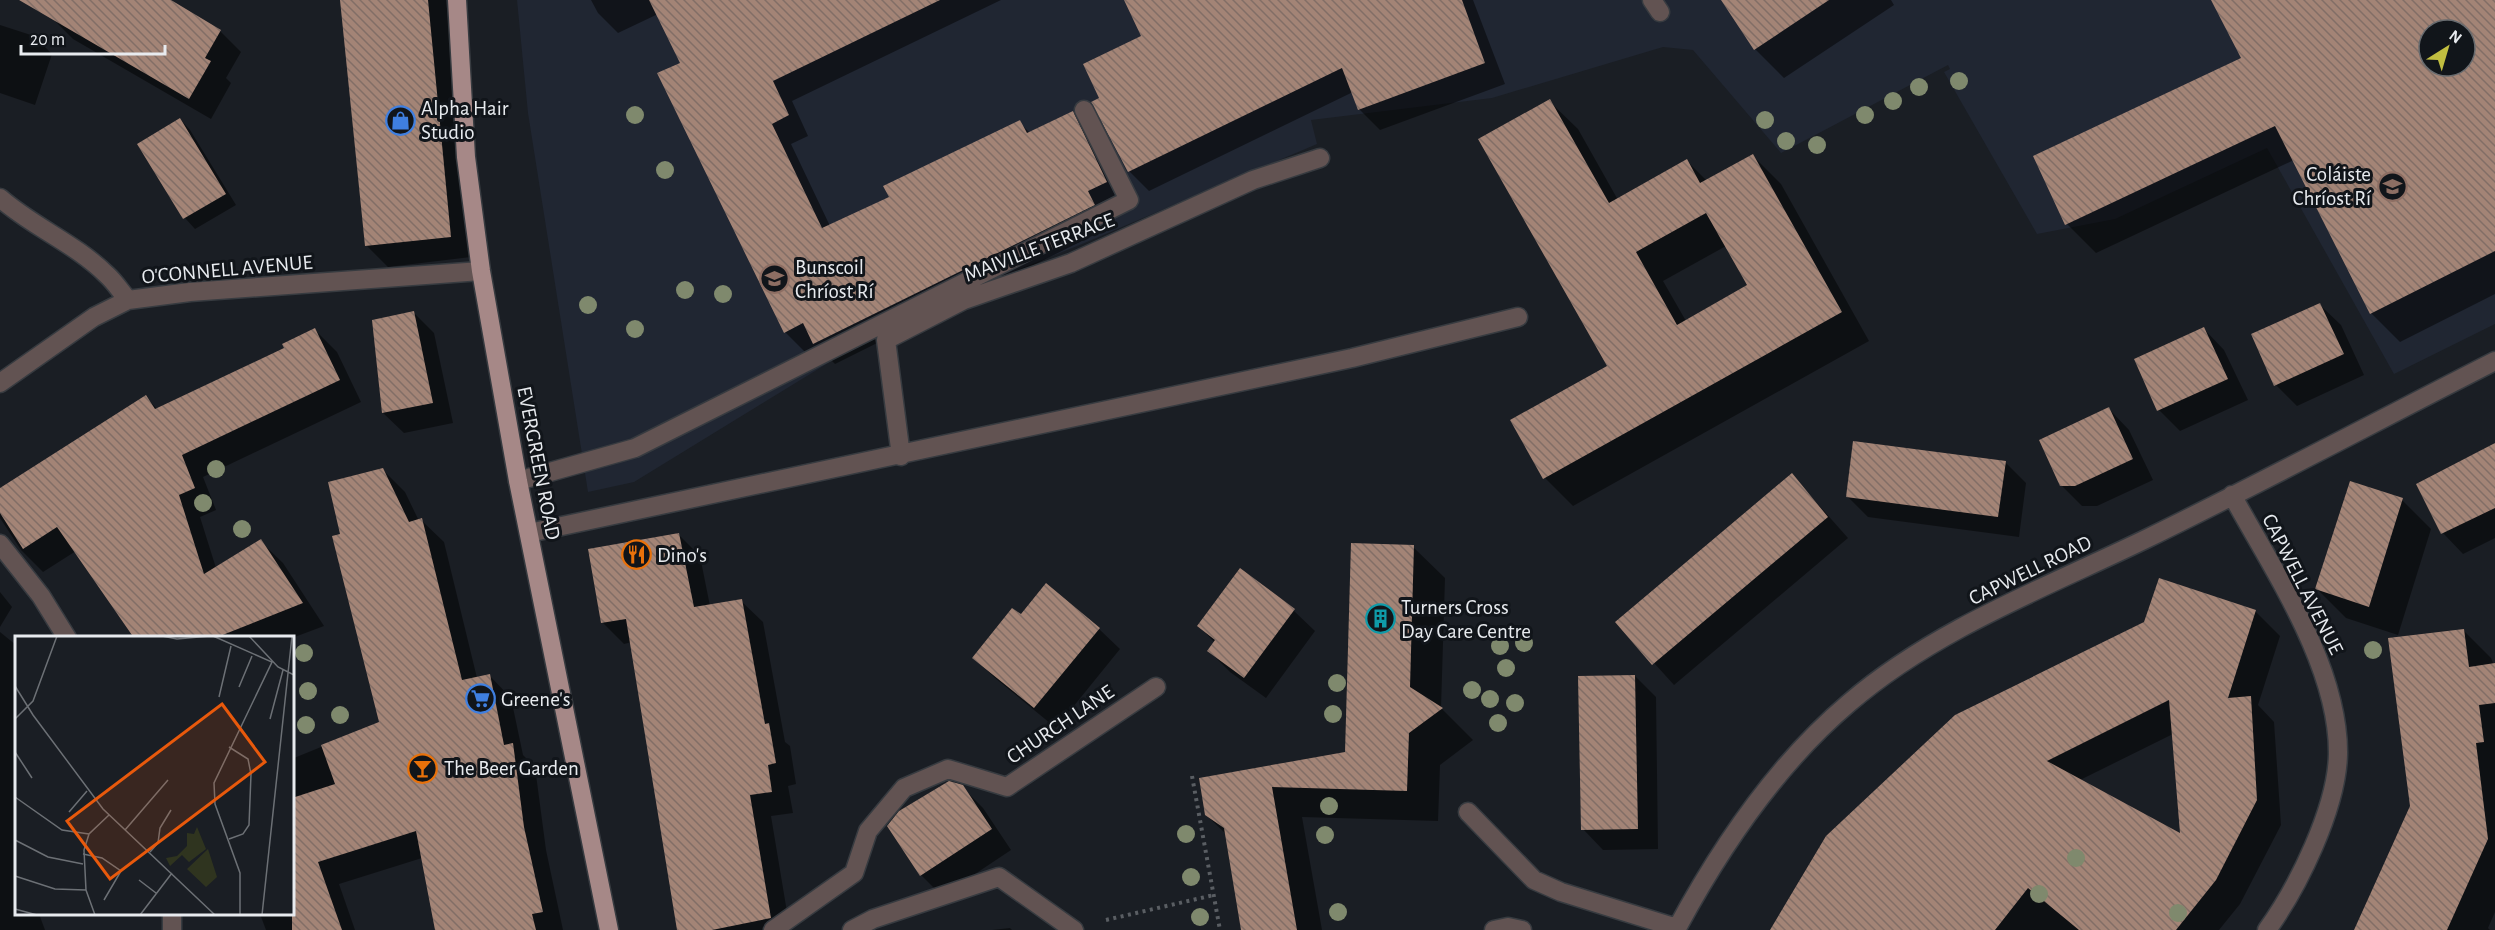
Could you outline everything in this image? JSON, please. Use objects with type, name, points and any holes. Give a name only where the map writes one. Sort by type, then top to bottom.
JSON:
[{"type":"main road","name":"EVERGREEN ROAD","points":[[457,0],[466,157],[481,271],[518,481],[609,930]]},
{"type":"street","points":[[518,481],[635,448],[1129,200],[1084,110]]},
{"type":"street","name":"MAIVILLE TERRACE","points":[[901,456],[886,340],[964,300],[1071,263],[1253,180],[1320,158]]},
{"type":"street","points":[[0,198],[18,213],[91,261],[109,276],[128,300]]},
{"type":"street","name":"O'CONNELL AVENUE","points":[[0,383],[94,317],[128,300],[190,292],[481,271]]},
{"type":"street","points":[[530,533],[901,456],[1352,358],[1518,317]]},
{"type":"street","name":"CAPWELL ROAD","points":[[1677,929],[1724,852],[1764,795],[1809,741],[1849,703],[1903,662],[1964,627],[2232,495],[2495,361]]},
{"type":"street","name":"CAPWELL AVENUE","points":[[2232,495],[2312,645],[2327,684],[2338,755],[2333,787],[2318,834],[2303,869],[2267,930]]},
{"type":"street","points":[[0,544],[41,596],[66,636]]},
{"type":"street","name":"CHURCH LANE","points":[[773,930],[854,873],[868,831],[904,788],[948,769],[1007,787],[1156,687]]},
{"type":"street","points":[[1468,812],[1534,880],[1561,892],[1677,929]]},
{"type":"street","points":[[852,930],[873,919],[999,877],[1073,929]]},
{"type":"street","points":[[1494,930],[1508,927],[1522,930]]},
{"type":"path","points":[[1192,776],[1220,930]]},
{"type":"path","points":[[1073,929],[1214,895]]},
{"type":"shaded area","points":[[517,0],[2495,0],[2495,324],[2394,374],[2267,148],[2115,219],[2037,234],[1944,72],[1950,69],[1948,65],[1781,153],[1693,50],[1663,47],[1492,98],[1311,120],[1317,144],[1082,244],[908,314],[634,482],[588,492],[528,113]]},
{"type":"building","points":[[19,0],[171,0],[221,30],[205,58],[211,61],[189,99]]},
{"type":"building","points":[[340,0],[428,0],[451,237],[365,246]]},
{"type":"building","points":[[649,0],[940,0],[773,81],[789,115],[772,124],[822,228],[889,197],[883,186],[1020,120],[1027,133],[1073,111],[1107,182],[1088,191],[1095,205],[813,344],[803,323],[784,333],[657,73],[680,63]]},
{"type":"building","points":[[1124,0],[1462,0],[1485,63],[1358,110],[1342,68],[1128,172],[1091,102],[1099,98],[1083,64],[1141,36]]},
{"type":"building","points":[[1721,0],[1829,0],[1754,50]]},
{"type":"building","points":[[2211,0],[2495,0],[2495,251],[2370,314],[2275,126],[2065,225],[2033,156],[2241,58]]},
{"type":"building","points":[[1550,99],[1609,203],[1687,159],[1700,183],[1753,154],[1842,312],[1543,479],[1510,420],[1607,366],[1478,139]],"holes":[[[1706,213],[1747,285],[1677,325],[1636,252]]]},
{"type":"building","points":[[180,118],[226,194],[183,219],[137,144]]},
{"type":"building","points":[[2320,303],[2344,354],[2274,386],[2251,334]]},
{"type":"building","points":[[414,311],[433,403],[382,413],[372,320]]},
{"type":"building","points":[[2204,327],[2228,379],[2157,411],[2134,359]]},
{"type":"building","points":[[315,328],[340,380],[182,455],[195,488],[179,495],[204,574],[261,539],[303,603],[220,636],[133,636],[57,527],[23,549],[0,513],[0,488],[146,395],[155,409],[284,348],[282,344]]},
{"type":"building","points":[[2109,407],[2133,459],[2075,486],[2060,486],[2039,440]]},
{"type":"building","points":[[1853,441],[2006,461],[1998,517],[1846,497]]},
{"type":"building","points":[[2495,443],[2495,508],[2441,534],[2416,484]]},
{"type":"building","points":[[383,468],[409,522],[422,518],[462,680],[490,674],[504,745],[513,743],[524,827],[543,912],[532,914],[536,930],[435,930],[416,831],[318,862],[342,930],[292,930],[294,797],[335,784],[321,745],[379,722],[332,536],[340,534],[328,482]]},
{"type":"building","points":[[1792,473],[1828,517],[1652,665],[1615,622]]},
{"type":"building","points":[[2350,481],[2403,498],[2369,607],[2315,589]]},
{"type":"building","points":[[679,533],[694,607],[742,599],[765,724],[769,723],[776,763],[768,765],[772,792],[750,795],[771,918],[712,930],[677,930],[626,619],[601,623],[588,549]]},
{"type":"building","points":[[1351,543],[1414,545],[1410,687],[1443,708],[1409,733],[1407,791],[1272,787],[1297,930],[1241,930],[1224,828],[1205,815],[1199,778],[1345,752]]},
{"type":"building","points":[[1240,568],[1295,609],[1244,678],[1207,651],[1215,640],[1197,626]]},
{"type":"building","points":[[2159,578],[2256,610],[2228,698],[2251,696],[2257,800],[2216,880],[2176,930],[2079,930],[2028,888],[1995,930],[1770,930],[1826,836],[1955,715],[2144,622]],"holes":[[[2169,700],[2180,833],[2047,761]]]},
{"type":"building","points":[[1046,583],[1100,628],[1034,708],[972,658],[1012,608],[1021,614]]},
{"type":"building","points":[[2464,629],[2469,667],[2495,663],[2495,703],[2479,705],[2484,742],[2476,743],[2488,839],[2447,930],[2354,930],[2410,806],[2388,638]]},
{"type":"building","points":[[1635,675],[1638,829],[1581,830],[1578,676]]},
{"type":"building","points":[[949,781],[963,785],[992,829],[920,876],[887,826],[899,811]]},
{"type":"place","name":"Alpha Hair Studio","points":[[400,120]]},
{"type":"place","name":"Coláiste Chríost Rí","points":[[2392,186]]},
{"type":"place","name":"Bunscoil Chríost Rí","points":[[774,279]]},
{"type":"place","name":"Dino's","points":[[636,555]]},
{"type":"place","name":"Turners Cross Day Care Centre","points":[[1380,619]]},
{"type":"place","name":"Greene's","points":[[480,699]]},
{"type":"place","name":"The Beer Garden","points":[[423,768]]}]
